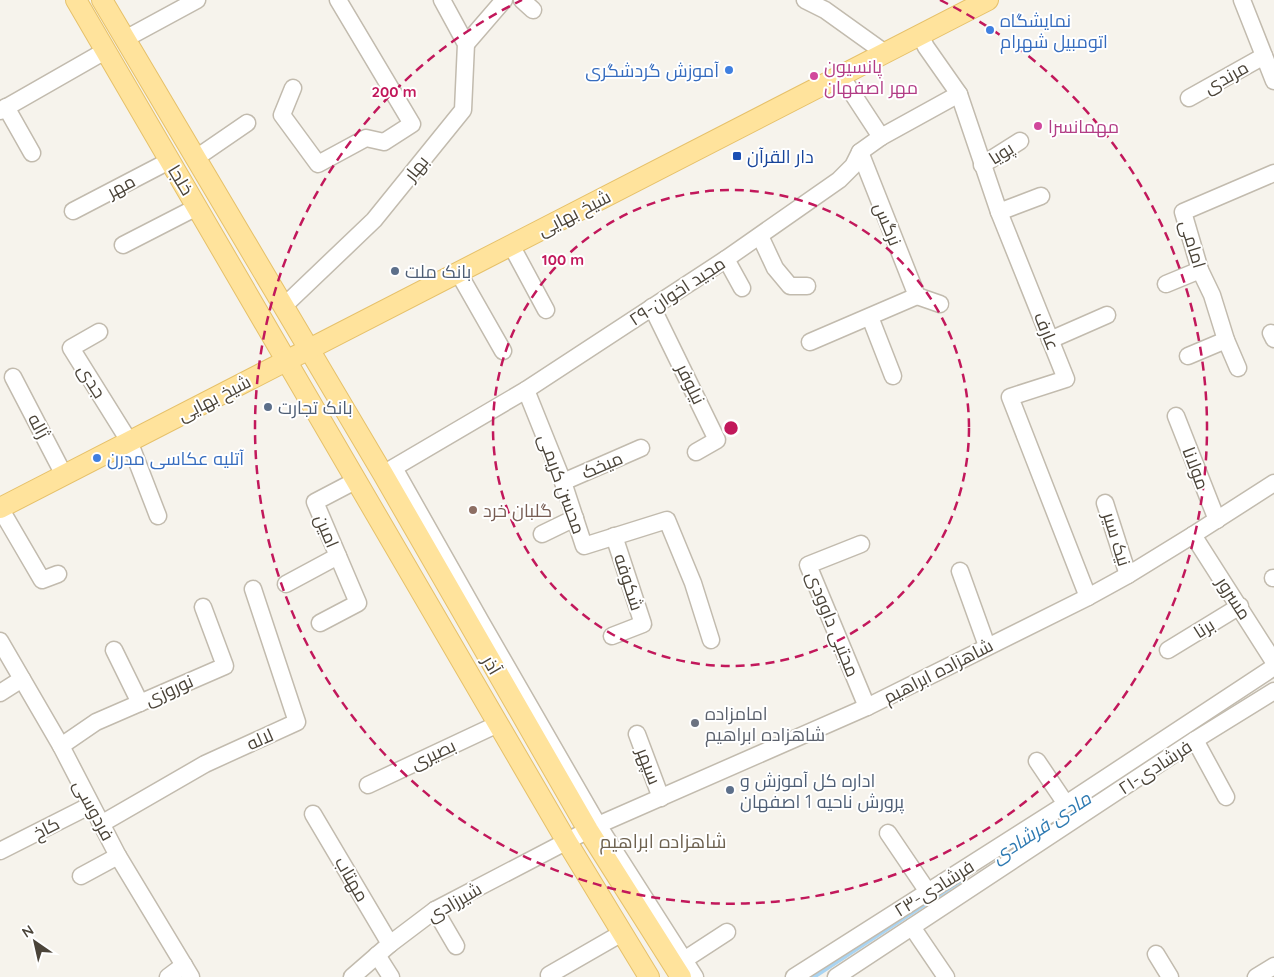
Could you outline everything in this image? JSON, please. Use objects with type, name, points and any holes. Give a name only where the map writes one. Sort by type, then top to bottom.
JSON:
[{"type":"main road","name":"خلجا","points":[[76,0],[287,360]]},
{"type":"main road","name":"خلجا","points":[[102,0],[309,349]]},
{"type":"main road","name":"شیخ بهایی","points":[[0,508],[988,0]]},
{"type":"main road","points":[[232,267],[253,254]]},
{"type":"main road","name":"آذر","points":[[309,349],[389,471],[593,828],[683,969]]},
{"type":"main road","name":"آذر","points":[[287,360],[567,842],[649,977]]},
{"type":"street","points":[[125,39],[197,0]]},
{"type":"street","points":[[293,88],[282,115],[318,164],[366,138],[384,142],[412,124],[338,0]]},
{"type":"street","points":[[442,0],[466,44],[504,0]]},
{"type":"street","points":[[805,0],[825,10],[885,53]]},
{"type":"street","points":[[1242,0],[1274,81]]},
{"type":"street","name":"عارف","points":[[920,35],[926,47],[959,94],[999,212],[1066,379],[1010,397],[1088,597]]},
{"type":"street","name":"بهار","points":[[284,306],[374,220],[463,110],[466,44]]},
{"type":"street","points":[[32,153],[3,109],[105,51]]},
{"type":"street","name":"مرندی","points":[[1189,98],[1264,56]]},
{"type":"street","points":[[841,76],[881,137]]},
{"type":"street","name":"۲۹-مجید اخوان","points":[[389,471],[526,390],[726,259],[839,180],[853,166],[860,152],[881,137],[959,94]]},
{"type":"street","points":[[196,158],[247,124]]},
{"type":"street","name":"پویا","points":[[982,165],[1020,141]]},
{"type":"street","name":"نرگس","points":[[860,152],[917,296]]},
{"type":"street","name":"مهر","points":[[73,211],[169,161]]},
{"type":"street","name":"امامی","points":[[1238,368],[1226,340],[1212,295],[1200,270],[1183,212],[1274,173]]},
{"type":"street","points":[[999,212],[1041,196]]},
{"type":"street","points":[[123,245],[197,207]]},
{"type":"street","points":[[760,236],[774,268],[790,286],[807,286]]},
{"type":"street","points":[[510,246],[546,310]]},
{"type":"street","points":[[726,259],[742,288]]},
{"type":"street","points":[[1166,284],[1200,270]]},
{"type":"street","points":[[458,272],[503,351]]},
{"type":"street","points":[[810,342],[917,296],[940,304]]},
{"type":"street","name":"نیلوفر","points":[[652,307],[717,440],[696,452]]},
{"type":"street","points":[[1050,340],[1107,315]]},
{"type":"street","points":[[870,317],[893,376]]},
{"type":"street","name":"جدی","points":[[99,332],[71,348],[130,442]]},
{"type":"street","points":[[1188,356],[1226,340]]},
{"type":"street","name":"ژاله","points":[[13,377],[64,475]]},
{"type":"street","name":"محسن کریمی","points":[[526,390],[563,482],[584,546],[667,520],[693,583],[711,640]]},
{"type":"street","name":"مولانا","points":[[1176,416],[1217,520]]},
{"type":"street","points":[[130,442],[158,516]]},
{"type":"street","name":"میخک","points":[[563,482],[641,448]]},
{"type":"street","name":"امین","points":[[320,623],[358,603],[315,502],[357,480]]},
{"type":"street","name":"شاهزاده ابراهیم","points":[[593,828],[867,707],[986,646],[1088,597],[1128,575],[1274,483]]},
{"type":"street","name":"نیک سیر","points":[[1106,503],[1128,575]]},
{"type":"street","points":[[0,508],[42,580],[58,574]]},
{"type":"street","points":[[542,534],[575,518]]},
{"type":"street","name":"مسرور","points":[[1193,535],[1274,662]]},
{"type":"street","name":"شکوفه","points":[[612,636],[643,624],[614,536]]},
{"type":"street","name":"مجتبی داوودی","points":[[861,544],[808,565],[867,707]]},
{"type":"street","points":[[286,584],[338,556]]},
{"type":"street","points":[[960,571],[986,646]]},
{"type":"street","name":"لاله","points":[[101,824],[205,764],[297,722],[253,589]]},
{"type":"street","name":"برنا","points":[[1168,650],[1240,606]]},
{"type":"street","name":"نوروزی","points":[[61,746],[96,722],[225,666],[203,608]]},
{"type":"street","name":"فردوسی","points":[[0,641],[61,746],[118,856],[188,971]]},
{"type":"street","points":[[114,650],[140,703]]},
{"type":"street","name":"۲۳-فرشادی","points":[[794,977],[1066,804],[1274,667]]},
{"type":"street","points":[[0,693],[22,679]]},
{"type":"street","name":"۲۱-فرشادی","points":[[836,977],[1195,740],[1274,691]]},
{"type":"street","name":"بصیری","points":[[368,785],[498,724]]},
{"type":"street","name":"سپهر","points":[[637,734],[661,798]]},
{"type":"street","points":[[1195,740],[1226,797]]},
{"type":"street","points":[[1037,761],[1066,804]]},
{"type":"street","name":"کاخ","points":[[0,852],[91,805]]},
{"type":"street","name":"مهتاب","points":[[313,814],[390,944]]},
{"type":"street","name":"شیرزادی","points":[[352,977],[390,944],[435,910],[593,828]]},
{"type":"street","points":[[888,833],[928,892]]},
{"type":"street","points":[[80,876],[118,856]]},
{"type":"street","points":[[435,910],[456,946]]},
{"type":"street","points":[[912,928],[946,977]]},
{"type":"street","points":[[683,969],[727,932]]},
{"type":"street","points":[[549,975],[622,933]]},
{"type":"street","points":[[1156,954],[1170,977]]},
{"type":"street","points":[[377,955],[391,977]]},
{"type":"street","points":[[1256,977],[1274,966]]},
{"type":"street","name":"آذر","points":[[683,969],[695,977]]},
{"type":"street","points":[[168,977],[188,971]]},
{"type":"waterway","name":"مادی فرشادی","points":[[813,977],[963,879]]},
{"type":"place","name":"نمایشگاه اتومبیل شهرام","points":[[990,30]]},
{"type":"place","name":"آموزش گردشگری","points":[[729,70]]},
{"type":"place","name":"پانسیون مهر اصفهان","points":[[814,76]]},
{"type":"place","name":"مهمانسرا","points":[[1038,126]]},
{"type":"place","name":"دار القرآن","points":[[737,156]]},
{"type":"place","name":"بانک ملت","points":[[395,271]]},
{"type":"place","name":"بانک تجارت","points":[[268,407]]},
{"type":"place","name":"آتلیه عکاسی مدرن","points":[[97,458]]},
{"type":"place","name":"گلبان خرد","points":[[473,510]]},
{"type":"place","name":"امامزاده شاهزاده ابراهیم","points":[[695,723]]},
{"type":"place","name":"اداره کل آموزش و پرورش ناحیه 1 اصفهان","points":[[730,790]]},
{"type":"district","name":"شاهزاده ابراهیم","points":[[663,841]]}]
